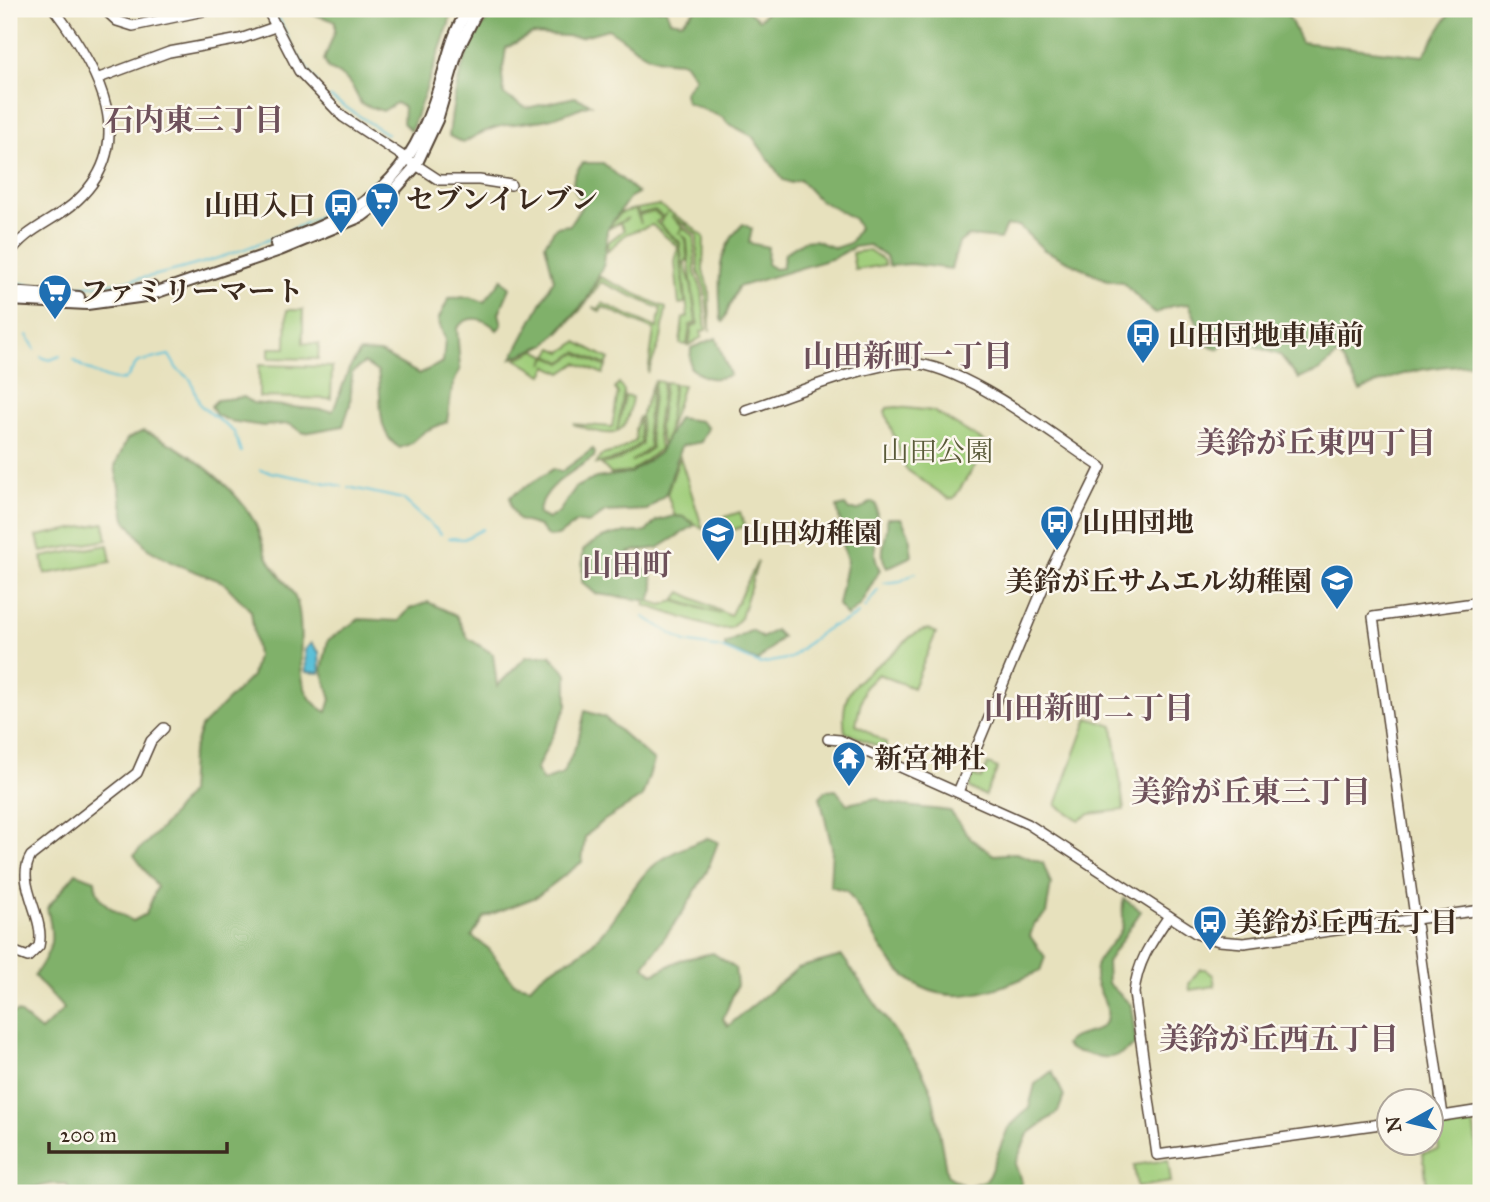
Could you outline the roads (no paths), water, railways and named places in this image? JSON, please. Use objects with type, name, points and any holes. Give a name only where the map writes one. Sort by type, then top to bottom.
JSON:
[{"type":"main road","points":[[9,292],[86,297],[153,287],[285,241],[346,214],[381,191],[412,164],[452,43],[469,9]]},
{"type":"main road","points":[[9,300],[62,304],[115,301],[191,283],[353,221],[391,194],[412,164],[437,120],[458,48],[478,9]]},
{"type":"street","points":[[9,255],[21,239],[76,202],[98,173],[106,149],[109,121],[107,99],[99,78],[54,9]]},
{"type":"street","points":[[104,9],[117,21],[133,26],[213,9]]},
{"type":"street","points":[[267,9],[299,71],[342,117],[439,180],[489,181],[511,185]]},
{"type":"street","points":[[99,78],[169,52],[240,39],[275,27]]},
{"type":"street","points":[[746,410],[867,370],[898,364],[921,364],[961,376],[1101,467],[1051,569],[958,792]]},
{"type":"street","points":[[1439,1086],[1373,617],[1481,602]]},
{"type":"street","points":[[9,950],[28,957],[39,946],[41,930],[25,874],[31,856],[138,773],[151,741],[164,728]]},
{"type":"street","points":[[828,739],[840,740],[1028,824],[1207,938],[1235,943],[1481,910]]},
{"type":"street","points":[[1169,916],[1139,966],[1134,993],[1157,1155],[1374,1125]]},
{"type":"street","points":[[1444,1116],[1481,1111]]},
{"type":"water","points":[[311,643],[319,652],[320,673],[306,672],[305,650]]},
{"type":"waterway","points":[[274,9],[294,50],[317,83]]},
{"type":"waterway","points":[[330,97],[387,134]]},
{"type":"waterway","points":[[19,283],[58,287],[104,284],[206,262],[304,224],[345,202],[377,179]]},
{"type":"waterway","points":[[27,335],[35,349]]},
{"type":"waterway","points":[[74,360],[98,374],[120,380],[127,378],[138,362],[169,355],[177,369],[191,380],[200,405],[234,432],[241,452]]},
{"type":"waterway","points":[[41,357],[50,360],[60,356]]},
{"type":"waterway","points":[[260,470],[342,486]]},
{"type":"waterway","points":[[348,487],[403,499],[441,534]]},
{"type":"waterway","points":[[449,538],[464,539],[483,529]]},
{"type":"waterway","points":[[884,583],[901,581],[915,573]]},
{"type":"waterway","points":[[864,608],[878,590]]},
{"type":"waterway","points":[[644,617],[685,642],[721,648],[760,664],[791,658],[828,628],[858,614]]},
{"type":"place","name":"セブンイレブン","points":[[382,229]]},
{"type":"place","name":"山田入口","points":[[341,235]]},
{"type":"place","name":"ファミリーマート","points":[[55,321]]},
{"type":"place","name":"山田団地車庫前","points":[[1143,365]]},
{"type":"place","name":"山田団地","points":[[1057,552]]},
{"type":"place","name":"山田幼稚園","points":[[718,563]]},
{"type":"place","name":"美鈴が丘サムエル幼稚園","points":[[1337,611]]},
{"type":"place","name":"新宮神社","points":[[849,788]]},
{"type":"place","name":"美鈴が丘西五丁目","points":[[1210,952]]},
{"type":"district","name":"石内東三丁目","points":[[194,120]]},
{"type":"district","name":"山田新町一丁目","points":[[908,356]]},
{"type":"district","name":"美鈴が丘東四丁目","points":[[1316,443]]},
{"type":"district","name":"山田町","points":[[627,565]]},
{"type":"district","name":"山田新町二丁目","points":[[1089,708]]},
{"type":"district","name":"美鈴が丘東三丁目","points":[[1251,792]]},
{"type":"district","name":"美鈴が丘西五丁目","points":[[1279,1039]]},
{"type":"park label","name":"山田公園","points":[[937,451]]}]
